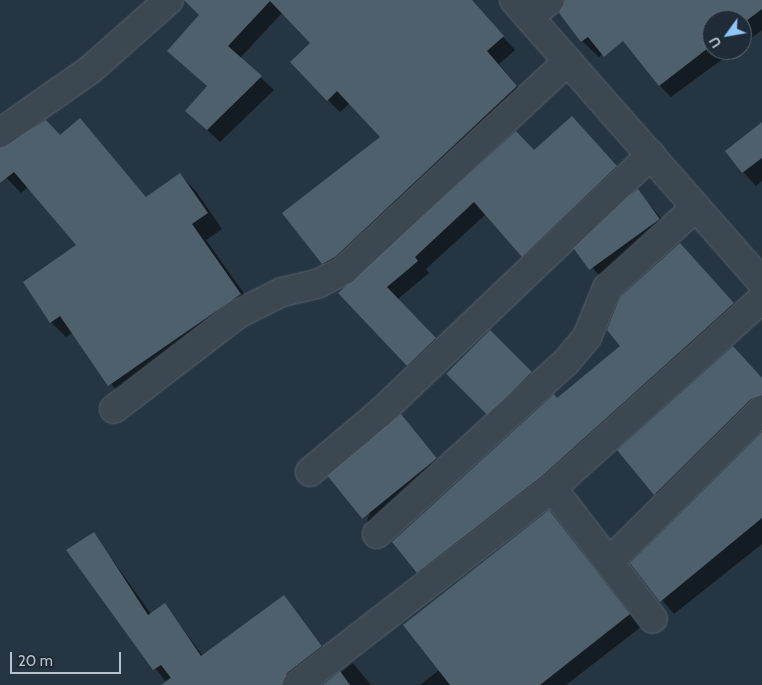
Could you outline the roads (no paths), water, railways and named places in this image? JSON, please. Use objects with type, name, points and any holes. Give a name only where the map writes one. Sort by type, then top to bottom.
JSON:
[{"type":"street","points":[[0,133],[90,69],[169,0]]},
{"type":"street","points":[[550,0],[521,8],[762,282]]},
{"type":"street","points":[[114,409],[238,314],[282,292],[317,284],[344,270],[568,62]]},
{"type":"street","points":[[310,472],[381,412],[651,155]]},
{"type":"street","points":[[377,534],[566,362],[587,337],[607,288],[696,207]]},
{"type":"street","points":[[297,685],[552,488],[762,299]]},
{"type":"street","points":[[609,562],[762,410]]},
{"type":"street","points":[[552,488],[653,619]]}]
